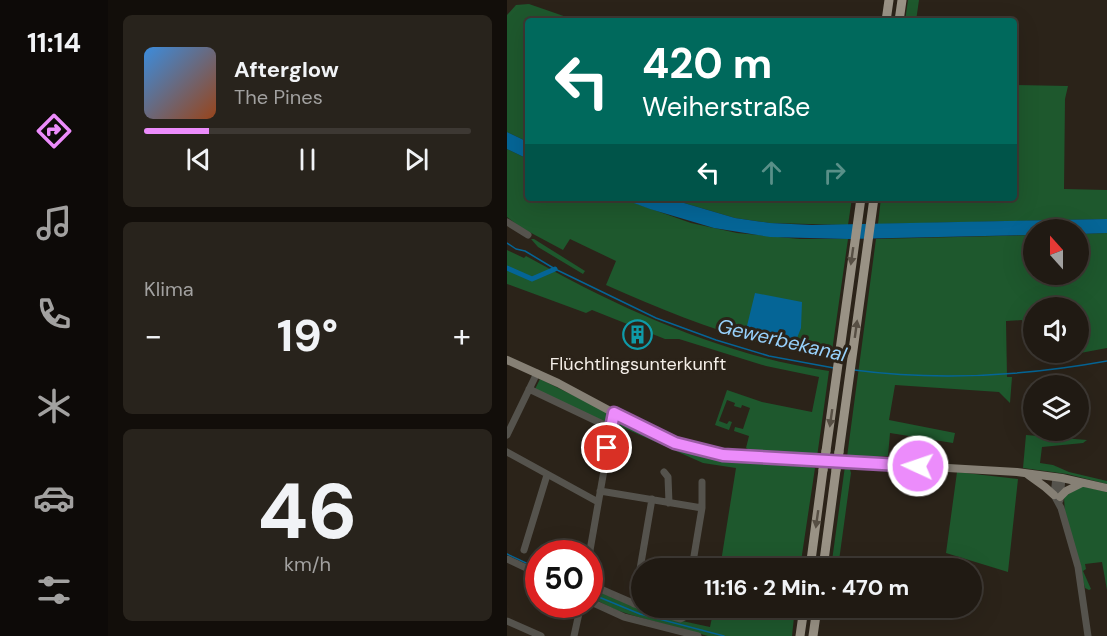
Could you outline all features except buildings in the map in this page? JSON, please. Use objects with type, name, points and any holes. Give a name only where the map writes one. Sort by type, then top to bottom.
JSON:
[{"type":"highway","points":[[886,18],[889,0]]},
{"type":"highway","points":[[899,18],[902,0]]},
{"type":"highway","points":[[811,558],[861,201]]},
{"type":"highway","points":[[824,558],[874,201]]},
{"type":"highway","points":[[800,636],[803,618]]},
{"type":"highway","points":[[813,636],[816,618]]},
{"type":"main road","points":[[507,360],[675,443],[723,455],[1024,472],[1107,488]]},
{"type":"main road","points":[[1024,472],[1057,496],[1083,482]]},
{"type":"street","points":[[507,222],[528,235]]},
{"type":"street","points":[[507,435],[537,373]]},
{"type":"street","points":[[529,389],[611,428]]},
{"type":"street","points":[[592,540],[614,413]]},
{"type":"street","points":[[507,452],[598,502]]},
{"type":"street","points":[[664,472],[668,477],[669,502]]},
{"type":"street","points":[[524,550],[547,475]]},
{"type":"street","points":[[1059,478],[1057,496],[1078,567],[1088,636]]},
{"type":"street","points":[[694,558],[702,508],[702,482]]},
{"type":"street","points":[[600,491],[702,508]]},
{"type":"street","points":[[642,558],[652,500]]},
{"type":"street","points":[[507,559],[525,567]]},
{"type":"street","points":[[603,590],[631,603]]},
{"type":"street","points":[[603,607],[624,616],[698,636]]},
{"type":"street","points":[[574,636],[578,618]]},
{"type":"street","points":[[507,621],[541,636]]},
{"type":"green space","points":[[908,0],[919,0],[916,18],[905,18]]},
{"type":"green space","points":[[529,4],[569,18],[525,18],[525,141],[507,132],[507,15],[516,5]]},
{"type":"green space","points":[[1017,85],[1068,86],[1065,99],[1064,189],[1107,190],[1107,219],[1023,219],[1023,221],[878,224],[881,201],[1017,201]]},
{"type":"green space","points":[[507,149],[525,158],[525,201],[629,201],[691,223],[737,233],[800,239],[848,239],[831,358],[779,348],[729,334],[606,285],[616,261],[570,239],[563,250],[520,227],[507,217]]},
{"type":"green space","points":[[677,201],[852,201],[848,225],[770,223],[735,218]]},
{"type":"green space","points":[[1107,233],[1107,348],[1089,351],[1089,297],[1023,297],[1023,334],[1022,320],[1006,321],[1007,377],[1012,377],[1010,403],[999,392],[895,385],[889,420],[955,433],[953,443],[890,433],[888,456],[847,457],[876,239],[1023,235],[1023,285],[1089,285],[1089,234]]},
{"type":"green space","points":[[531,239],[585,271],[583,274],[538,247]]},
{"type":"green space","points":[[507,250],[524,258],[526,256],[635,311],[711,342],[789,364],[829,371],[817,457],[756,453],[746,448],[749,436],[734,431],[735,427],[743,429],[750,408],[742,405],[741,408],[734,406],[735,403],[727,400],[719,421],[727,424],[729,421],[732,422],[729,430],[715,425],[727,390],[762,402],[812,412],[819,377],[766,366],[679,339],[665,339],[592,310],[586,313],[507,284]]},
{"type":"green space","points":[[540,379],[607,412],[609,422],[535,389]]},
{"type":"green space","points":[[616,419],[717,456],[815,468],[802,558],[722,558],[736,468],[703,463],[615,424]]},
{"type":"green space","points":[[1025,441],[1086,441],[1042,447],[1040,463],[1107,481],[1107,484],[1067,474],[1023,468]]},
{"type":"green space","points":[[845,466],[849,466],[851,473],[839,558],[832,558]]},
{"type":"green space","points":[[957,472],[1018,479],[1008,572],[982,564],[982,558],[962,558],[946,553]]},
{"type":"green space","points":[[1081,486],[1107,492],[1107,590],[1102,562],[1085,564],[1086,569],[1083,571],[1091,589],[1085,588],[1065,514],[1064,497]]},
{"type":"green space","points":[[603,594],[631,605],[631,615],[603,604]]},
{"type":"green space","points":[[642,618],[668,618],[710,627],[712,618],[794,618],[792,636],[708,636]]},
{"type":"water","points":[[507,132],[525,141],[525,158],[507,149]]},
{"type":"water","points":[[628,201],[677,201],[735,218],[770,223],[812,225],[1023,221],[1023,235],[848,239],[770,237],[714,228]]},
{"type":"water","points":[[1089,219],[1107,219],[1107,233],[1089,234]]},
{"type":"water","points":[[755,293],[802,302],[801,328],[795,343],[746,330]]},
{"type":"waterway","name":"Gewerbekanal","points":[[507,243],[656,318],[769,356],[834,368]]},
{"type":"waterway","points":[[507,268],[532,279],[555,269]]},
{"type":"waterway","name":"Gewerbekanal","points":[[854,370],[917,375],[981,375],[1044,370],[1107,361]]},
{"type":"waterway","points":[[507,554],[525,562]]},
{"type":"waterway","points":[[603,599],[640,614],[724,636]]},
{"type":"place","name":"Flüchtlingsunterkunft","points":[[638,335]]},
{"type":"route","points":[[607,448],[614,413],[675,443],[723,455],[918,466]]}]
